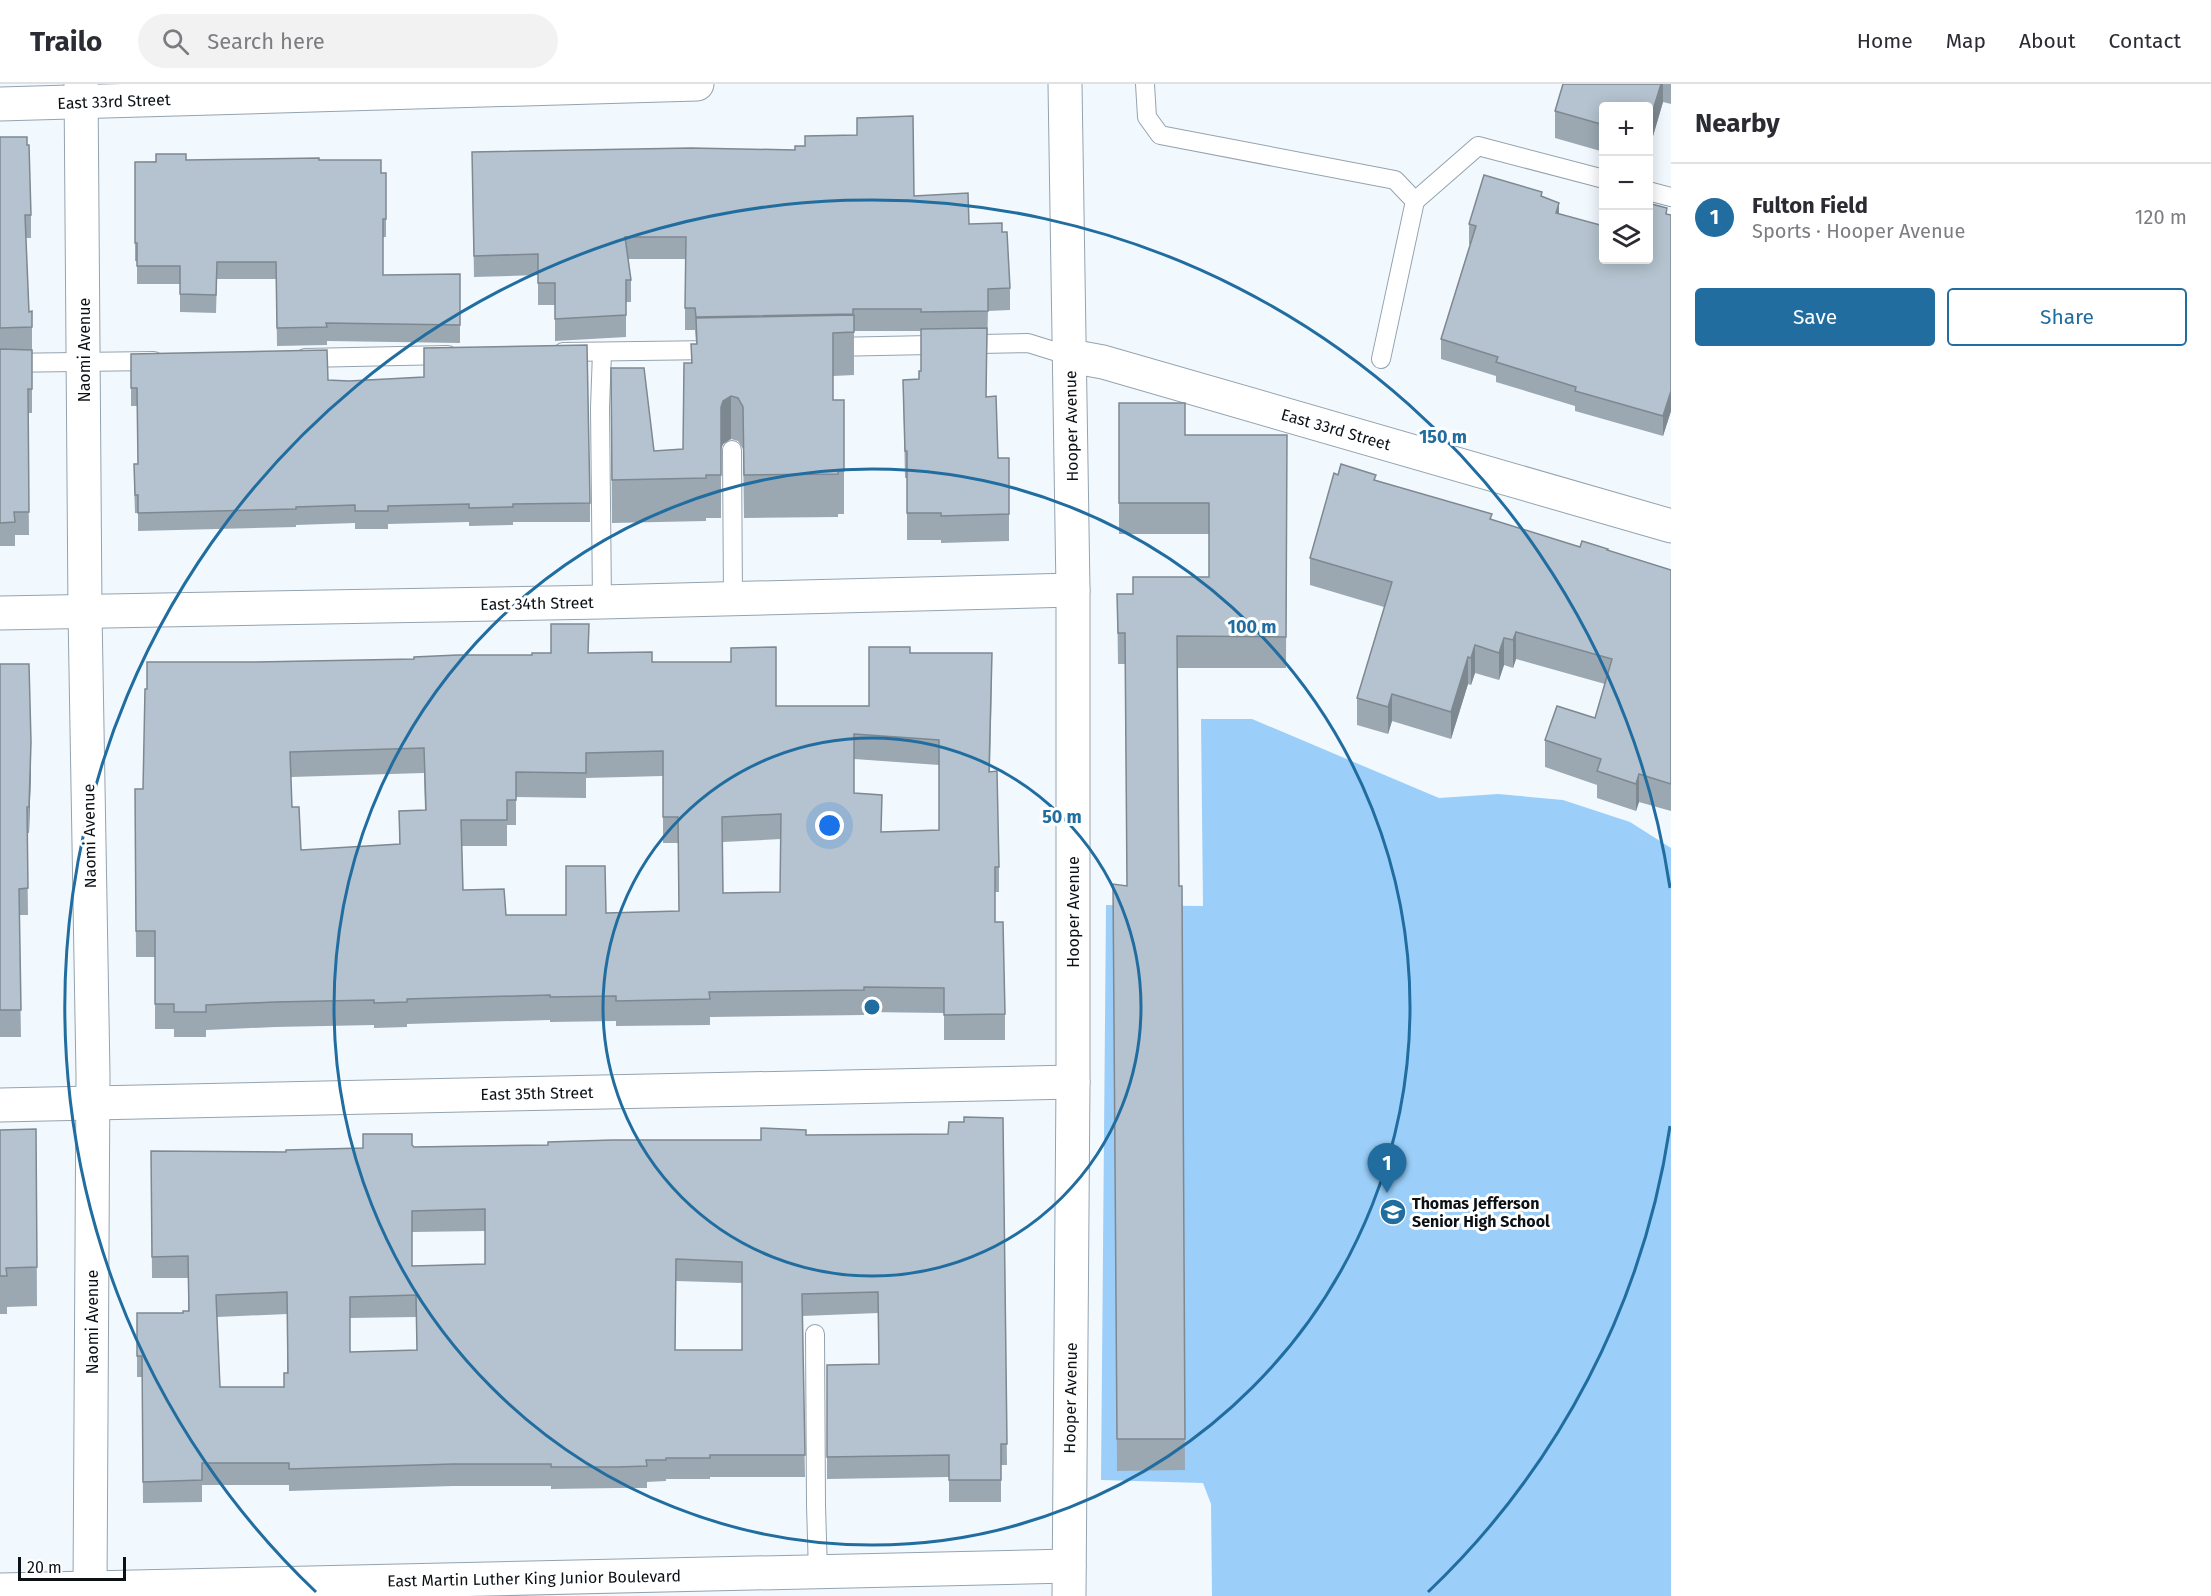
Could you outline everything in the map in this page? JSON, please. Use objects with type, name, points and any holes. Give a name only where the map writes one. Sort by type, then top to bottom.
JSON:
[{"type":"street","name":"East 33rd Street","points":[[0,104],[82,93],[697,84]]},
{"type":"street","name":"Hooper Avenue","points":[[1065,84],[1073,590],[1073,1082],[1069,1581]]},
{"type":"street","name":"Naomi Avenue","points":[[82,93],[85,612],[93,1103],[90,1587]]},
{"type":"street","name":"East 33rd Street","points":[[1070,356],[1103,362],[1671,526]]},
{"type":"street","name":"East 34th Street","points":[[0,614],[1073,590]]},
{"type":"street","name":"East 35th Street","points":[[0,1106],[1073,1082]]},
{"type":"street","name":"East Martin Luther King Junior Boulevard","points":[[2,1592],[90,1587],[818,1572],[1069,1581]]},
{"type":"lane","points":[[1145,84],[1147,117],[1160,135],[1395,180],[1415,201]]},
{"type":"lane","points":[[1381,359],[1415,201],[1478,146],[1599,178]]},
{"type":"lane","points":[[1653,192],[1671,197]]},
{"type":"lane","points":[[814,348],[1028,343],[1070,356]]},
{"type":"lane","points":[[542,353],[732,349]]},
{"type":"lane","points":[[602,352],[600,408],[602,602]]},
{"type":"lane","points":[[290,358],[470,354]]},
{"type":"lane","points":[[0,363],[170,360]]},
{"type":"lane","points":[[732,450],[733,599]]},
{"type":"lane","points":[[815,1334],[818,1572]]},
{"type":"shaded area","name":"Thomas Jefferson Senior High School","points":[[1201,719],[1252,719],[1439,798],[1498,794],[1563,800],[1630,822],[1671,848],[1671,1596],[1212,1596],[1211,1504],[1203,1483],[1101,1480],[1106,905],[1203,906]]},
{"type":"building","points":[[1563,84],[1661,84],[1653,110],[1653,102],[1599,102],[1599,124],[1555,111]]},
{"type":"building","points":[[913,116],[914,196],[968,193],[969,224],[1002,223],[1002,232],[1007,232],[1010,288],[988,289],[988,311],[921,312],[921,309],[853,309],[853,314],[696,317],[695,308],[685,308],[686,237],[625,237],[631,280],[626,280],[626,315],[555,319],[555,283],[538,283],[538,254],[474,256],[472,152],[691,148],[795,150],[795,146],[805,146],[805,136],[857,135],[857,118]]},
{"type":"building","points":[[0,137],[27,137],[27,145],[29,145],[31,215],[25,215],[29,312],[32,311],[32,327],[0,328]]},
{"type":"building","points":[[156,154],[186,154],[186,160],[319,158],[319,160],[381,160],[381,173],[386,173],[383,275],[460,274],[460,325],[326,323],[327,327],[277,328],[276,262],[217,262],[216,295],[180,294],[180,266],[137,266],[135,162],[156,162]]},
{"type":"building","points":[[1484,175],[1542,192],[1541,196],[1559,203],[1556,213],[1599,225],[1599,264],[1653,264],[1653,204],[1667,208],[1666,214],[1671,215],[1671,391],[1663,416],[1575,391],[1576,387],[1496,362],[1498,357],[1441,339],[1476,226],[1469,224]]},
{"type":"building","points":[[854,315],[854,332],[833,333],[833,400],[844,400],[844,471],[838,471],[838,474],[744,475],[743,407],[738,398],[731,396],[723,401],[721,407],[721,475],[706,475],[706,478],[612,480],[611,368],[644,368],[654,451],[683,449],[684,363],[692,363],[691,344],[697,344],[696,318]]},
{"type":"building","points":[[987,328],[986,397],[996,396],[998,458],[1009,458],[1009,514],[941,516],[941,513],[907,513],[907,451],[905,451],[903,380],[919,379],[921,329]]},
{"type":"building","points":[[587,345],[590,503],[513,504],[513,507],[469,508],[469,504],[388,506],[388,511],[355,511],[355,505],[296,507],[296,509],[138,513],[134,464],[138,464],[137,388],[131,388],[131,354],[327,350],[328,380],[349,381],[424,377],[424,348]]},
{"type":"building","points":[[0,349],[32,350],[32,389],[28,389],[29,512],[14,512],[15,522],[0,523]]},
{"type":"building","points":[[1119,403],[1185,403],[1185,435],[1287,435],[1286,637],[1177,636],[1179,886],[1182,886],[1185,1439],[1117,1439],[1113,884],[1127,886],[1125,633],[1118,633],[1117,594],[1133,594],[1133,577],[1209,577],[1209,503],[1119,503]]},
{"type":"building","points":[[1341,464],[1376,475],[1374,480],[1492,514],[1490,519],[1580,547],[1582,541],[1671,570],[1671,784],[1639,774],[1636,784],[1597,771],[1601,759],[1545,740],[1557,706],[1595,718],[1612,659],[1516,632],[1513,640],[1504,638],[1499,653],[1475,645],[1471,658],[1468,657],[1451,712],[1392,694],[1388,707],[1357,698],[1392,582],[1310,558],[1334,473],[1338,475]]},
{"type":"building","points":[[551,624],[589,624],[588,653],[652,652],[652,662],[731,662],[731,648],[776,647],[776,706],[869,706],[869,647],[910,647],[910,653],[992,653],[989,772],[997,771],[999,867],[995,867],[995,922],[1003,922],[1005,1014],[944,1015],[944,988],[864,987],[864,990],[709,992],[710,999],[616,1001],[616,996],[550,997],[550,995],[407,999],[407,1002],[374,1003],[374,1000],[275,1002],[206,1005],[206,1012],[174,1012],[174,1004],[155,1004],[155,931],[136,931],[135,789],[143,789],[147,662],[414,659],[414,657],[458,655],[551,653]],"holes":[[[854,734],[939,740],[939,830],[881,832],[882,795],[854,793]],[[424,748],[426,810],[399,811],[400,844],[301,850],[299,807],[292,807],[290,752]],[[663,751],[663,817],[678,817],[679,911],[606,913],[605,866],[566,866],[566,915],[506,915],[504,889],[463,890],[461,820],[507,820],[507,800],[516,800],[516,772],[586,773],[586,753]],[[781,814],[780,892],[723,893],[722,817]]]},
{"type":"building","points":[[0,664],[29,664],[31,742],[29,807],[27,807],[28,888],[19,889],[21,1010],[0,1010]]},
{"type":"building","points":[[964,1117],[1003,1118],[1007,1444],[1001,1444],[1001,1480],[949,1480],[949,1455],[827,1457],[827,1365],[879,1364],[878,1292],[802,1294],[805,1455],[710,1455],[710,1458],[646,1460],[647,1466],[617,1467],[453,1464],[289,1469],[289,1463],[202,1463],[202,1480],[143,1482],[142,1356],[137,1356],[137,1313],[189,1311],[188,1256],[152,1257],[151,1151],[286,1152],[286,1150],[363,1148],[363,1134],[412,1134],[414,1147],[548,1145],[548,1142],[612,1140],[761,1140],[761,1128],[806,1130],[806,1135],[948,1134],[949,1122],[964,1122]],"holes":[[[485,1209],[485,1264],[412,1266],[412,1211]],[[676,1259],[742,1262],[742,1350],[675,1350]],[[287,1292],[288,1373],[284,1373],[284,1387],[220,1387],[216,1295]],[[416,1295],[417,1350],[350,1352],[350,1297]]]},
{"type":"building","points":[[36,1129],[37,1267],[6,1268],[7,1276],[0,1276],[0,1130]]},
{"type":"place","name":"Fulton Field","points":[[1387,1193]]},
{"type":"place","name":"Thomas Jefferson Senior High School","points":[[1393,1212]]}]
